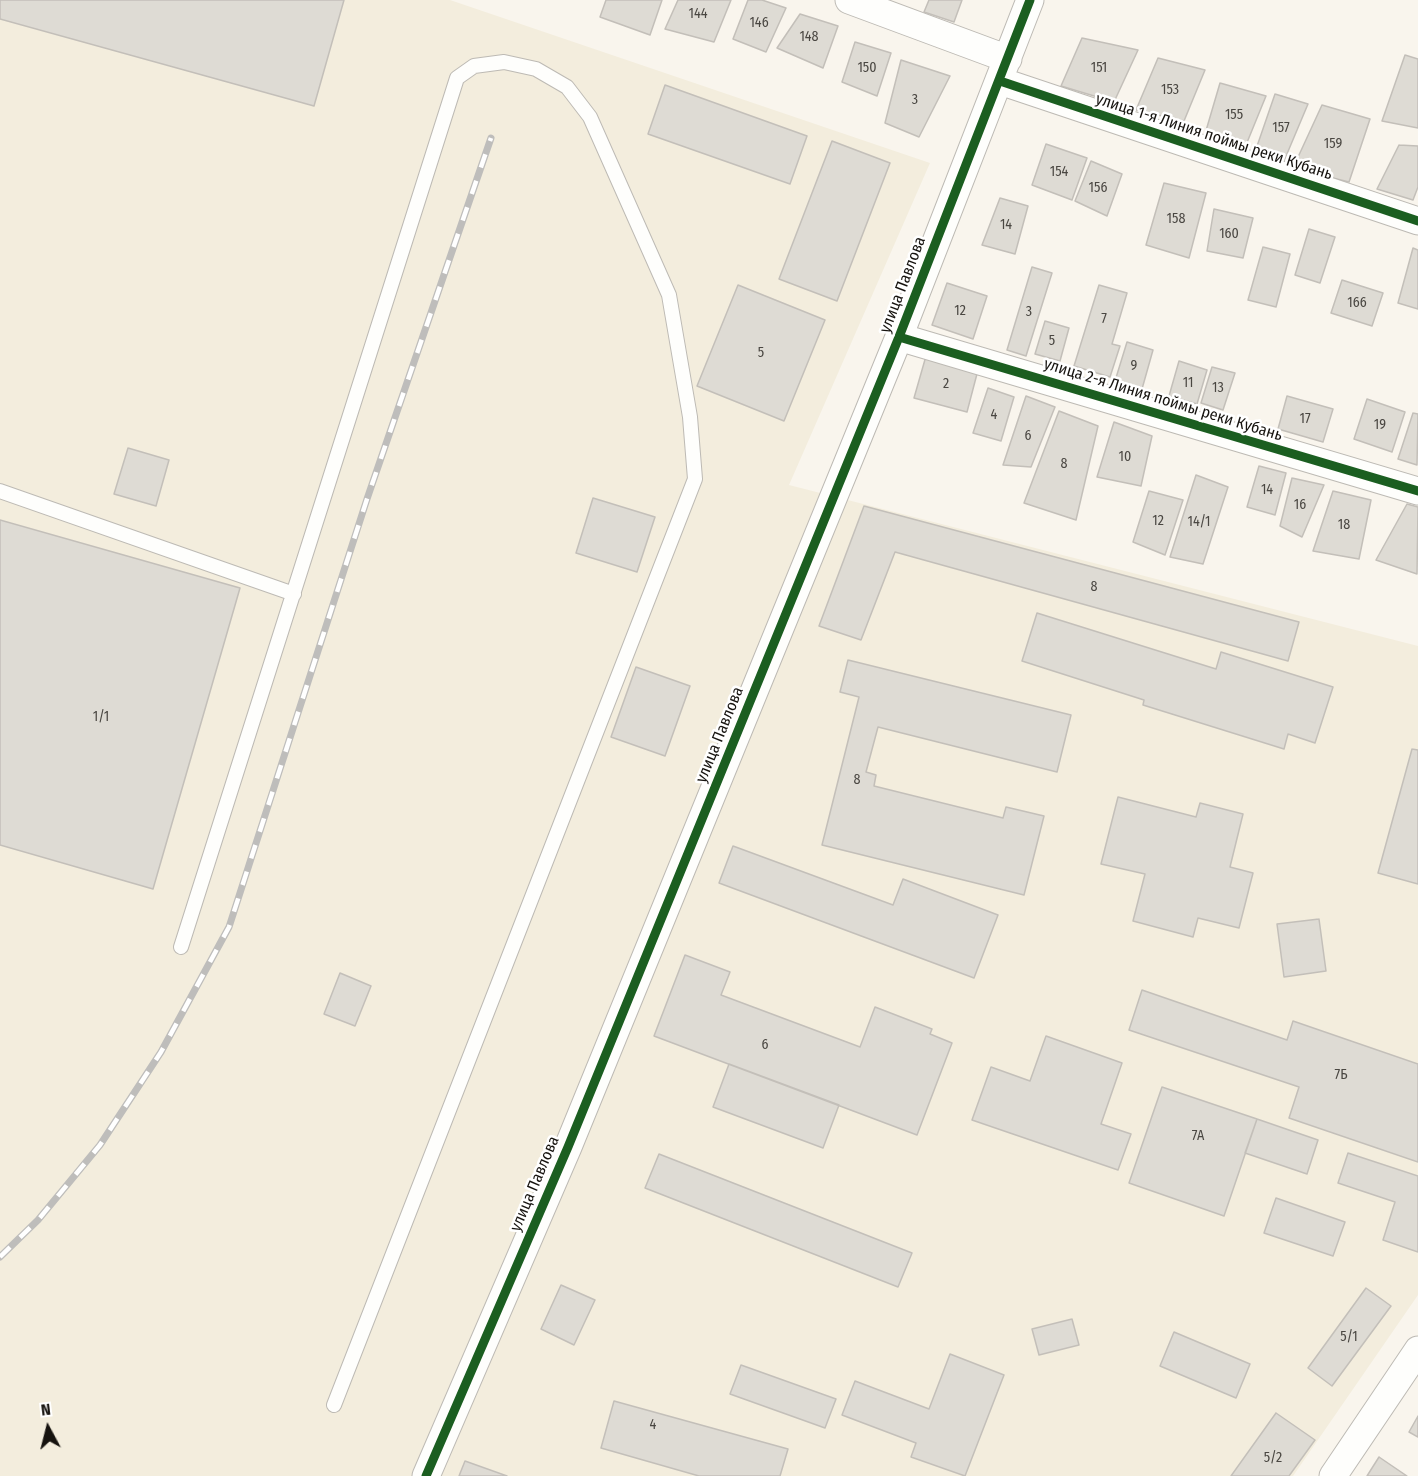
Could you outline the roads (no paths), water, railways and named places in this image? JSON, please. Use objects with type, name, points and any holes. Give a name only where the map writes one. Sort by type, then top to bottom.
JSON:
[{"type":"street","name":"улица 1-я Линия поймы реки Кубань","points":[[849,0],[1004,70],[1418,221]]},
{"type":"street","name":"улица Павлова","points":[[426,1476],[568,1147],[899,337],[1030,0]]},
{"type":"street","name":"улица 2-я Линия поймы реки Кубань","points":[[899,337],[1418,492]]},
{"type":"street","points":[[1333,1476],[1418,1350]]},
{"type":"lane","points":[[181,947],[457,78],[474,66],[504,62],[536,69],[567,87],[590,117],[669,296],[690,417],[695,479],[334,1405]]},
{"type":"lane","points":[[0,491],[294,594]]},
{"type":"railway","points":[[0,1257],[38,1220],[100,1145],[161,1052],[229,927],[367,499],[491,138]]}]
